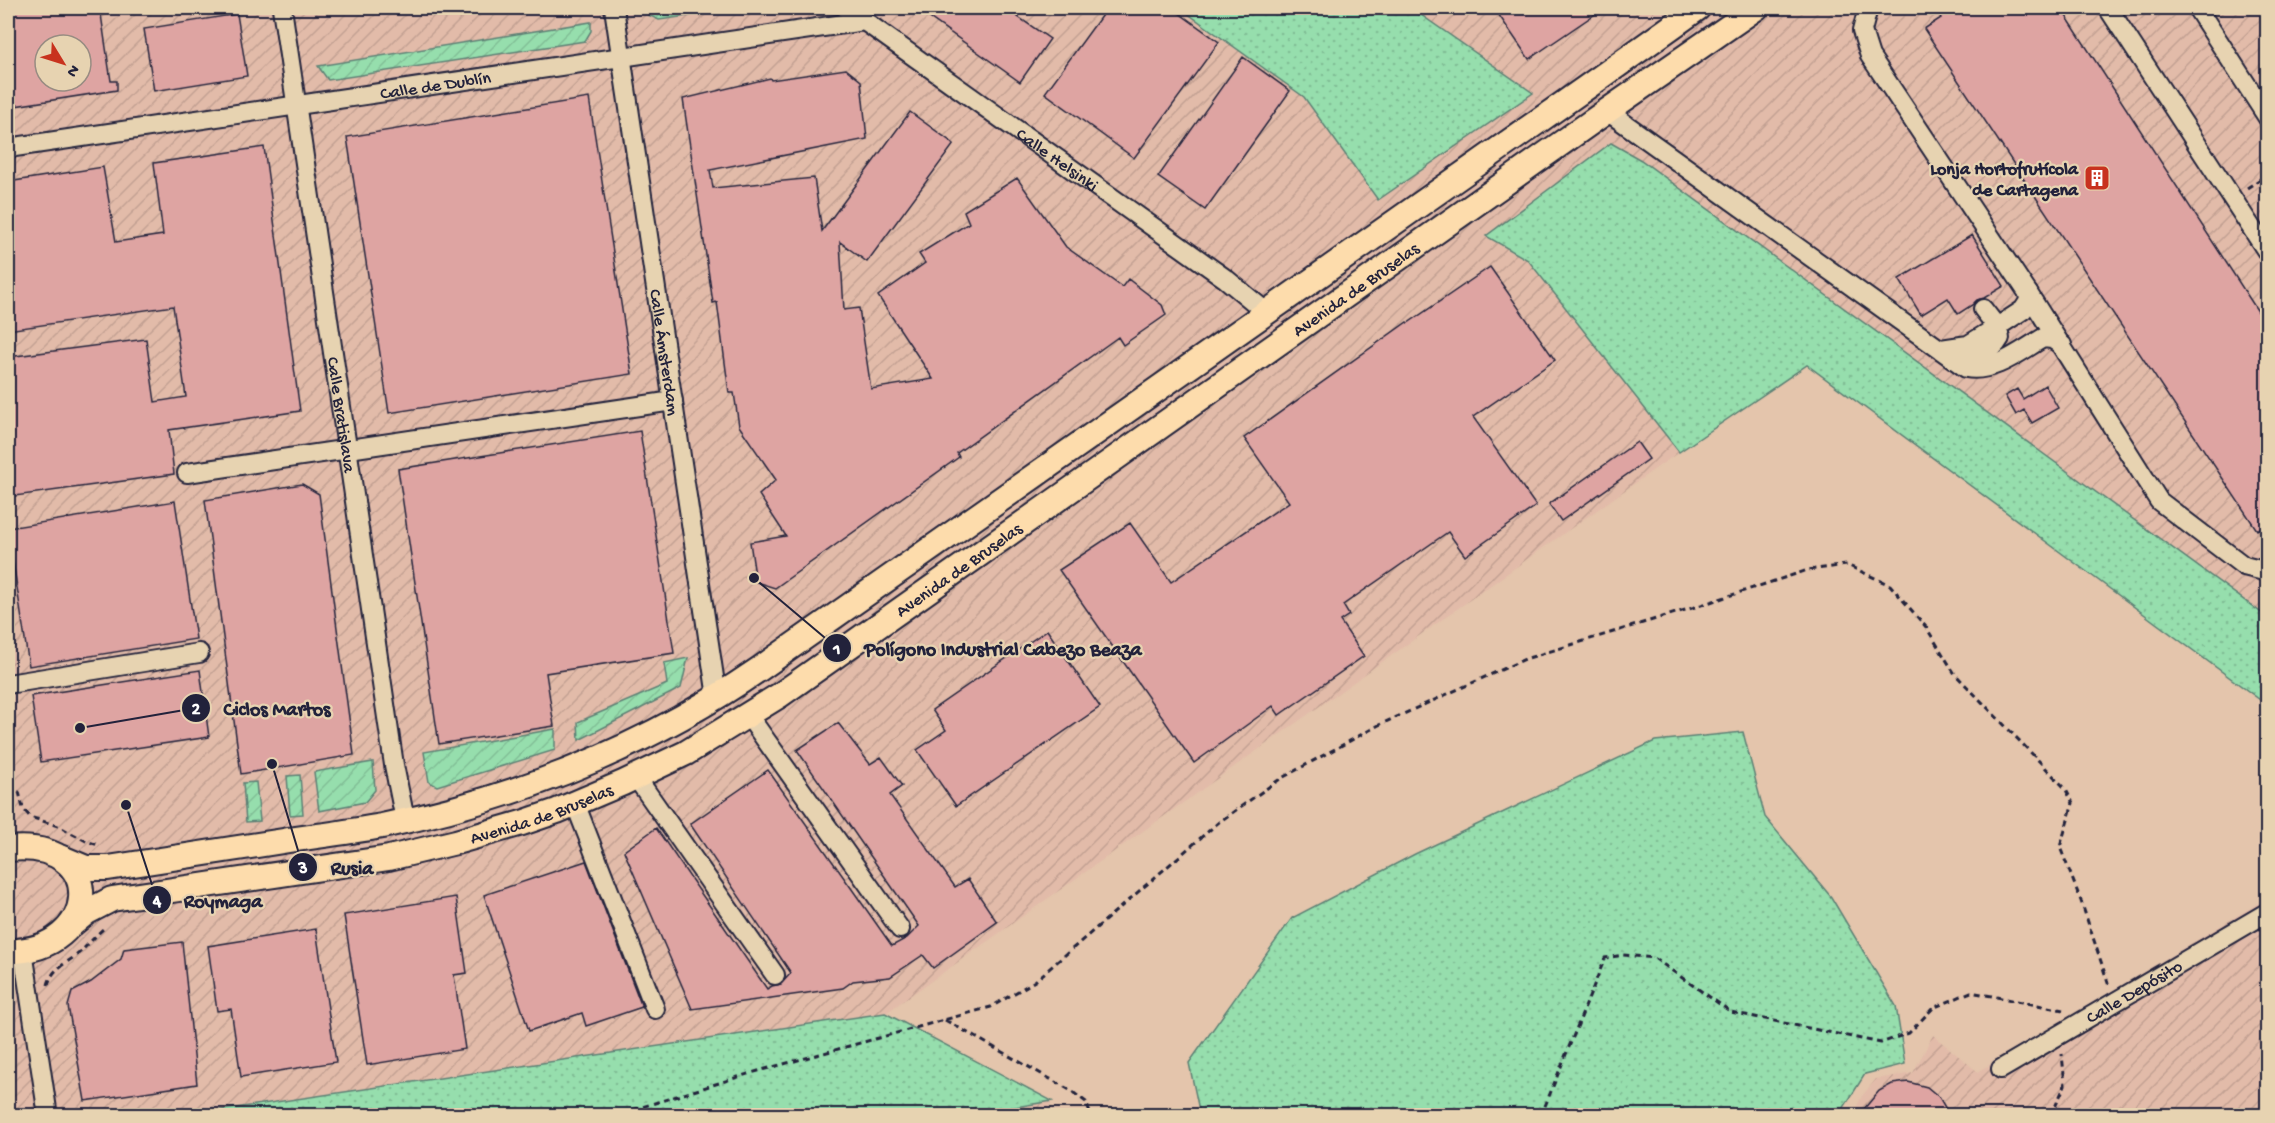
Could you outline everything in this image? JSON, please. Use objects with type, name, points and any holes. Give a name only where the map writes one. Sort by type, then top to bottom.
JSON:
[{"type":"main road","name":"Avenida de Bruselas","points":[[8,849],[36,849],[86,868],[108,868],[348,832],[480,802],[578,767],[641,739],[717,697],[1698,8]]},
{"type":"main road","name":"Avenida de Bruselas","points":[[15,951],[50,942],[87,912],[112,899],[411,854],[522,823],[636,777],[686,753],[740,721],[1756,8]]},
{"type":"main road","points":[[1587,87],[1607,111]]},
{"type":"main road","points":[[1266,312],[1286,337]]},
{"type":"main road","points":[[717,697],[740,721]]},
{"type":"main road","points":[[405,820],[411,854]]},
{"type":"main road","points":[[62,858],[72,867],[81,889],[81,903],[77,916],[70,926]]},
{"type":"street","name":"Calle Bratislava","points":[[282,8],[392,754],[405,820]]},
{"type":"street","name":"Calle Ámsterdam","points":[[614,8],[717,697]]},
{"type":"street","name":"Calle Helsinki","points":[[846,8],[1226,279],[1266,312]]},
{"type":"street","points":[[1868,8],[1862,31],[1870,56],[2062,345],[2159,501],[2244,566],[2268,572]]},
{"type":"street","points":[[2108,8],[2268,253]]},
{"type":"street","points":[[2197,8],[2268,118]]},
{"type":"street","name":"Calle de Dublín","points":[[8,147],[864,21]]},
{"type":"street","points":[[1607,111],[1966,368],[1978,370],[1991,367],[2043,338],[2052,339],[2062,345]]},
{"type":"street","points":[[1947,354],[1968,345],[2023,310],[2029,301],[2028,293]]},
{"type":"street","points":[[1983,309],[1997,327]]},
{"type":"street","points":[[187,473],[673,400]]},
{"type":"street","points":[[8,684],[199,653]]},
{"type":"street","points":[[740,721],[900,929]]},
{"type":"street","points":[[636,777],[775,975]]},
{"type":"street","points":[[575,803],[655,1009]]},
{"type":"street","name":"Calle Depósito","points":[[2001,1069],[2268,912]]},
{"type":"street","points":[[15,951],[48,1116]]},
{"type":"path","points":[[2231,198],[2268,174]]},
{"type":"path","points":[[613,1116],[751,1073],[991,1007],[1035,981],[1219,822],[1280,779],[1379,725],[1525,659],[1808,570],[1847,565],[1890,585],[1926,627],[1955,674],[2065,788],[2073,803],[2060,847],[2115,1002]]},
{"type":"path","points":[[8,794],[19,792],[23,808],[30,817],[58,826],[94,845],[104,845]]},
{"type":"path","points":[[47,993],[48,982],[53,972],[76,956],[105,927]]},
{"type":"path","points":[[1541,1116],[1605,958],[1623,955],[1654,958],[1731,1012],[1881,1043],[1909,1033],[1933,1008],[1971,992],[2095,1015]]},
{"type":"path","points":[[944,1020],[1070,1089],[1086,1102],[1091,1116]]},
{"type":"path","points":[[2051,1116],[2065,1085],[2060,1034]]},
{"type":"shaded area","points":[[8,8],[2267,8],[2267,705],[1807,365],[1679,452],[886,1013],[1052,1101],[1047,1115],[8,1115]]},
{"type":"shaded area","points":[[2267,898],[2267,1115],[1852,1116],[1862,1096],[1876,1079],[1913,1073],[1933,1035],[1978,1072]]},
{"type":"green space","points":[[645,8],[743,8],[659,20],[646,14]]},
{"type":"green space","points":[[1180,8],[1411,8],[1533,93],[1378,200],[1304,97]]},
{"type":"green space","points":[[591,22],[591,31],[585,41],[328,80],[318,66]]},
{"type":"green space","points":[[1611,143],[1641,160],[2267,617],[2267,705],[1807,365],[1679,452],[1528,260],[1486,236]]},
{"type":"green space","points":[[688,658],[681,688],[579,740],[578,722],[667,684],[664,663]]},
{"type":"green space","points":[[555,729],[555,750],[437,786],[429,782],[424,752]]},
{"type":"green space","points":[[1743,732],[1765,817],[1831,897],[1896,1006],[1905,1064],[1865,1074],[1843,1109],[1842,1115],[1200,1115],[1189,1063],[1292,918],[1415,854],[1655,741]]},
{"type":"green space","points":[[373,762],[375,790],[365,802],[319,811],[314,772]]},
{"type":"green space","points":[[300,775],[303,814],[290,815],[287,776]]},
{"type":"green space","points":[[256,782],[260,821],[246,822],[243,783]]},
{"type":"green space","points":[[885,1013],[1052,1101],[960,1116],[187,1115]]},
{"type":"building","points":[[8,8],[100,8],[111,81],[117,81],[117,90],[8,107]]},
{"type":"building","points":[[933,8],[1005,8],[1050,39],[1020,82],[927,16]]},
{"type":"building","points":[[1107,8],[1172,8],[1219,42],[1134,158],[1045,93]]},
{"type":"building","points":[[1494,8],[1604,8],[1529,59]]},
{"type":"building","name":"Lonja Hortofrutícola de Cartagena","points":[[1935,8],[2061,8],[2268,327],[2268,524],[2257,530],[1924,29],[1941,18]]},
{"type":"building","points":[[237,14],[247,76],[154,91],[144,29]]},
{"type":"building","points":[[1243,57],[1290,91],[1205,210],[1158,177]]},
{"type":"building","points":[[846,69],[861,81],[867,139],[710,170],[713,188],[814,178],[822,231],[910,112],[954,144],[867,262],[840,242],[844,310],[859,308],[871,389],[933,379],[878,296],[925,263],[919,254],[969,223],[964,211],[1017,178],[1066,247],[1122,287],[1128,279],[1162,305],[1166,315],[1123,345],[1118,337],[957,453],[959,457],[775,588],[756,582],[750,542],[786,536],[759,495],[776,480],[739,426],[734,393],[729,393],[717,302],[713,303],[683,99],[770,78],[771,80]]},
{"type":"building","points":[[589,98],[632,374],[389,413],[347,137]]},
{"type":"building","points":[[264,147],[300,411],[169,430],[174,474],[8,497],[8,357],[146,339],[155,402],[186,397],[173,306],[8,330],[8,182],[103,167],[116,242],[163,235],[154,163]]},
{"type":"building","points":[[1972,235],[2004,286],[1977,300],[1958,314],[1948,298],[1921,315],[1899,279]]},
{"type":"building","points":[[1490,267],[1555,360],[1473,417],[1536,506],[1465,556],[1448,532],[1343,605],[1349,615],[1340,621],[1364,656],[1279,715],[1273,706],[1194,763],[1059,570],[1130,523],[1171,582],[1289,502],[1244,438],[1407,322]]},
{"type":"building","points":[[2045,385],[2058,408],[2032,423],[2024,410],[2016,415],[2005,396],[2017,389],[2023,399]]},
{"type":"building","points":[[640,431],[674,653],[546,673],[554,726],[439,744],[398,469]]},
{"type":"building","points":[[1637,442],[1649,459],[1561,521],[1549,504]]},
{"type":"building","points":[[302,484],[319,494],[354,755],[241,774],[205,500]]},
{"type":"building","points":[[175,501],[196,639],[29,666],[8,528]]},
{"type":"building","points":[[1047,630],[1100,707],[956,806],[917,750],[946,730],[932,710]]},
{"type":"building","points":[[200,670],[209,737],[41,762],[31,696]]},
{"type":"building","points":[[838,723],[870,764],[881,757],[902,786],[890,795],[955,887],[968,879],[997,922],[933,968],[923,955],[890,977],[853,981],[843,988],[692,1009],[624,851],[656,828],[767,989],[781,984],[791,973],[690,824],[768,770],[892,946],[907,938],[919,926],[797,750]]},
{"type":"building","points":[[586,861],[642,1007],[586,1026],[582,1013],[529,1031],[484,895]]},
{"type":"building","points":[[456,897],[467,973],[454,975],[465,1049],[367,1065],[344,915]]},
{"type":"building","points":[[316,929],[336,1062],[241,1077],[231,1009],[217,1011],[208,946]]},
{"type":"building","points":[[182,942],[197,1084],[85,1101],[68,1006],[72,992],[91,982],[121,959],[124,949]]},
{"type":"building","points":[[1908,1082],[1927,1087],[1939,1097],[1950,1116],[1858,1116],[1879,1091],[1892,1084]]},
{"type":"place","name":"Lonja Hortofrutícola de Cartagena","points":[[2097,178]]},
{"type":"place","name":"Polígono Industrial Cabezo Beaza","points":[[754,578]]},
{"type":"place","name":"Ciclos Martos","points":[[80,728]]},
{"type":"place","name":"Rusia","points":[[272,764]]},
{"type":"place","name":"Roymaga","points":[[126,805]]}]
